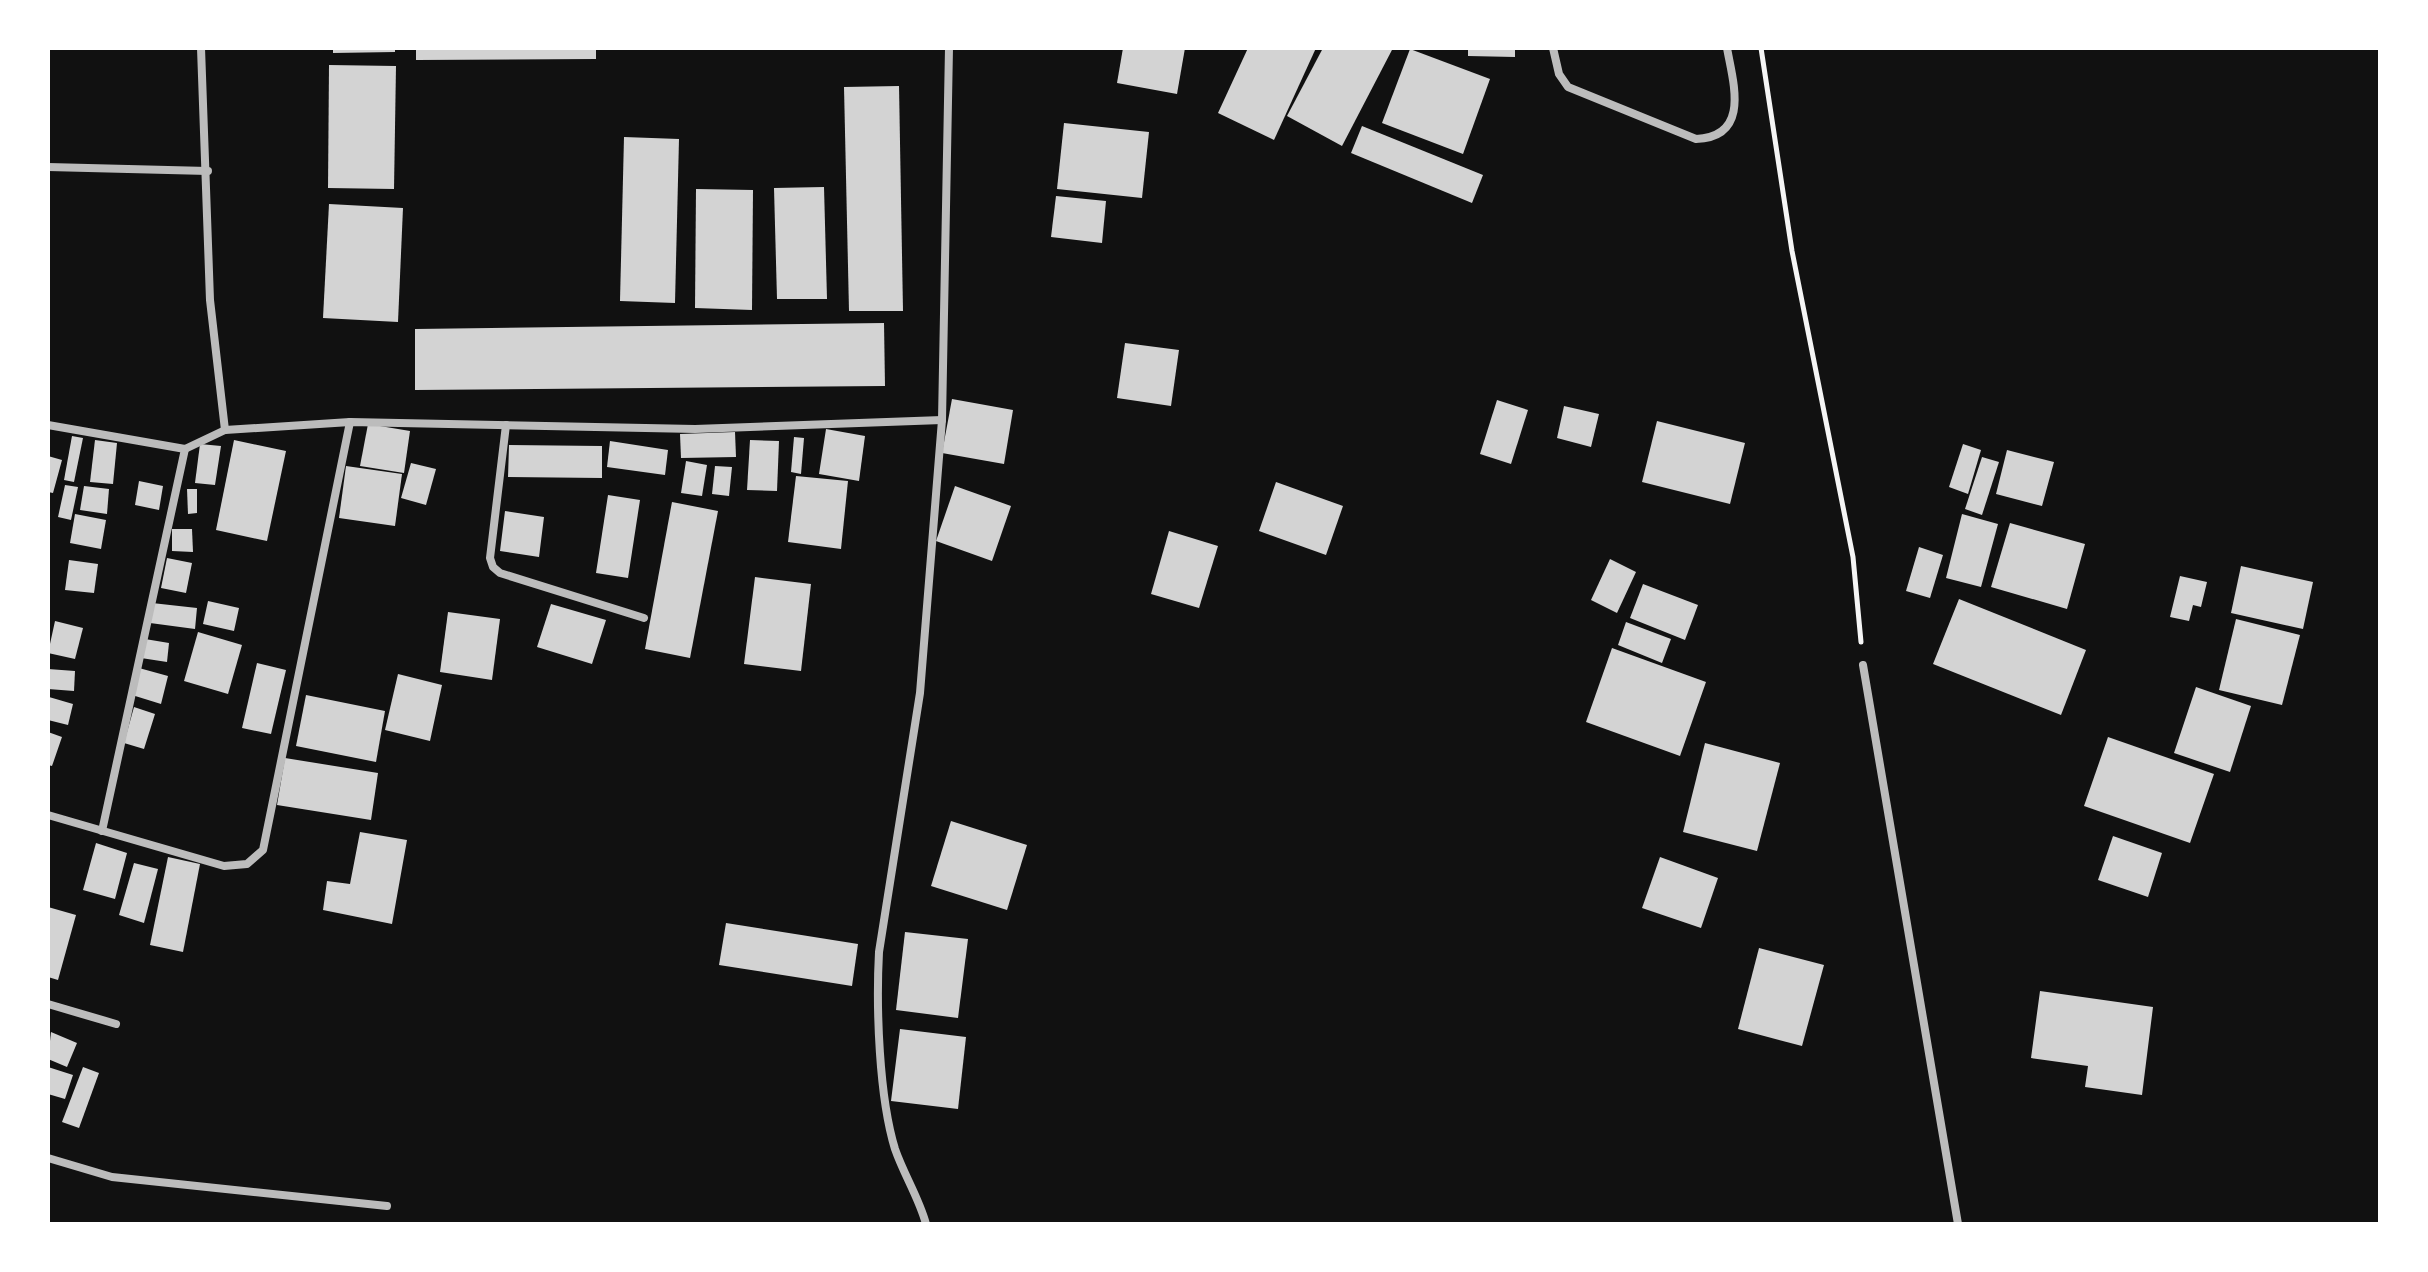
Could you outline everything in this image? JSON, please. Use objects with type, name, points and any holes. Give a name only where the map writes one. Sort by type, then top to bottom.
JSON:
[{"type":"street","points":[[201,48],[208,171],[210,300],[225,430]]},
{"type":"street","points":[[926,1224],[892,1135],[877,981],[920,693],[942,420],[949,48]]},
{"type":"street","points":[[1553,48],[1561,78],[1572,89],[1696,139],[1728,126],[1733,116],[1735,98],[1727,48]]},
{"type":"street","points":[[48,167],[208,171]]},
{"type":"street","points":[[48,425],[185,449],[225,430],[350,422],[695,429],[942,420]]},
{"type":"street","points":[[48,815],[224,866],[247,864],[263,850],[350,422]]},
{"type":"street","points":[[506,425],[490,558],[493,567],[500,573],[644,618]]},
{"type":"street","points":[[102,831],[185,449]]},
{"type":"street","points":[[1863,665],[1958,1224]]},
{"type":"street","points":[[48,1004],[116,1024]]},
{"type":"street","points":[[48,1158],[112,1177],[387,1206]]},
{"type":"path","points":[[1761,48],[1792,251],[1853,557],[1863,665]]},
{"type":"building","points":[[333,48],[395,48],[395,52],[333,53]]},
{"type":"building","points":[[416,48],[596,48],[596,59],[416,60]]},
{"type":"building","points":[[1123,48],[1185,48],[1177,94],[1117,83]]},
{"type":"building","points":[[1248,48],[1316,48],[1274,140],[1218,113]]},
{"type":"building","points":[[1323,48],[1393,48],[1342,146],[1287,116]]},
{"type":"building","points":[[1468,48],[1515,48],[1515,57],[1468,56]]},
{"type":"building","points":[[1410,49],[1490,79],[1463,154],[1382,123]]},
{"type":"building","points":[[329,65],[396,66],[394,189],[328,188]]},
{"type":"building","points":[[899,86],[903,311],[849,311],[844,87]]},
{"type":"building","points":[[1064,123],[1149,132],[1142,198],[1057,189]]},
{"type":"building","points":[[1362,126],[1483,175],[1472,203],[1351,153]]},
{"type":"building","points":[[624,137],[679,139],[675,303],[620,301]]},
{"type":"building","points":[[824,187],[827,299],[777,299],[774,188]]},
{"type":"building","points":[[696,189],[753,190],[752,310],[695,308]]},
{"type":"building","points":[[1056,196],[1106,201],[1102,243],[1051,237]]},
{"type":"building","points":[[329,204],[403,208],[398,322],[323,318]]},
{"type":"building","points":[[884,323],[885,386],[415,390],[415,329]]},
{"type":"building","points":[[1125,343],[1179,350],[1171,406],[1117,398]]},
{"type":"building","points":[[952,399],[1013,410],[1004,464],[942,453]]},
{"type":"building","points":[[1497,400],[1528,410],[1511,464],[1480,454]]},
{"type":"building","points":[[1564,406],[1599,414],[1591,447],[1557,438]]},
{"type":"building","points":[[1657,421],[1745,443],[1730,504],[1642,482]]},
{"type":"building","points":[[368,424],[410,431],[404,473],[360,466]]},
{"type":"building","points":[[826,429],[865,436],[859,481],[819,474]]},
{"type":"building","points":[[735,432],[736,457],[681,458],[680,434]]},
{"type":"building","points":[[72,436],[83,438],[74,482],[64,480]]},
{"type":"building","points":[[794,437],[804,438],[801,474],[791,472]]},
{"type":"building","points":[[95,440],[117,443],[113,484],[90,482]]},
{"type":"building","points":[[234,440],[286,451],[267,541],[216,530]]},
{"type":"building","points":[[750,440],[779,441],[777,491],[747,490]]},
{"type":"building","points":[[610,441],[668,450],[665,475],[607,467]]},
{"type":"building","points":[[200,444],[221,446],[215,485],[195,483]]},
{"type":"building","points":[[1963,444],[1981,450],[1968,494],[1949,487]]},
{"type":"building","points":[[509,445],[602,446],[602,478],[508,477]]},
{"type":"building","points":[[2007,450],[2054,462],[2042,506],[1996,494]]},
{"type":"building","points":[[48,456],[62,460],[53,493],[48,492]]},
{"type":"building","points":[[1982,457],[1999,462],[1982,515],[1965,509]]},
{"type":"building","points":[[686,461],[707,465],[702,496],[681,493]]},
{"type":"building","points":[[411,463],[436,469],[426,505],[401,498]]},
{"type":"building","points":[[346,466],[402,474],[395,526],[339,518]]},
{"type":"building","points":[[715,466],[732,467],[729,496],[712,494]]},
{"type":"building","points":[[796,476],[848,481],[841,549],[788,542]]},
{"type":"building","points":[[139,481],[163,486],[159,510],[135,505]]},
{"type":"building","points":[[1276,482],[1343,506],[1326,555],[1259,531]]},
{"type":"building","points":[[65,485],[78,487],[71,520],[58,517]]},
{"type":"building","points":[[84,486],[109,489],[107,514],[80,510]]},
{"type":"building","points":[[955,486],[1011,506],[992,561],[936,541]]},
{"type":"building","points":[[187,489],[197,489],[197,513],[188,514]]},
{"type":"building","points":[[608,495],[640,500],[628,578],[596,573]]},
{"type":"building","points":[[672,502],[718,511],[690,658],[645,649]]},
{"type":"building","points":[[505,511],[544,517],[539,557],[500,551]]},
{"type":"building","points":[[75,514],[106,520],[101,549],[70,543]]},
{"type":"building","points":[[1962,514],[1998,524],[1981,587],[1946,578]]},
{"type":"building","points":[[2010,523],[2085,544],[2067,609],[1991,587]]},
{"type":"building","points":[[172,529],[192,529],[193,552],[172,551]]},
{"type":"building","points":[[1169,531],[1218,546],[1199,608],[1151,594]]},
{"type":"building","points":[[1919,547],[1943,555],[1930,598],[1906,591]]},
{"type":"building","points":[[167,558],[192,563],[186,593],[161,588]]},
{"type":"building","points":[[1610,559],[1636,572],[1617,613],[1591,600]]},
{"type":"building","points":[[69,560],[98,564],[94,593],[65,590]]},
{"type":"building","points":[[2241,566],[2313,582],[2303,629],[2231,613]]},
{"type":"building","points":[[2180,576],[2207,582],[2201,607],[2193,605],[2189,621],[2170,617]]},
{"type":"building","points":[[755,577],[811,584],[801,671],[744,664]]},
{"type":"building","points":[[1643,584],[1698,605],[1685,640],[1630,618]]},
{"type":"building","points":[[1959,599],[2086,650],[2061,715],[1933,664]]},
{"type":"building","points":[[208,601],[239,608],[234,631],[203,624]]},
{"type":"building","points":[[152,603],[197,608],[195,629],[150,623]]},
{"type":"building","points":[[551,604],[606,620],[592,664],[537,647]]},
{"type":"building","points":[[448,612],[500,619],[492,680],[440,672]]},
{"type":"building","points":[[2236,619],[2300,635],[2282,705],[2219,690]]},
{"type":"building","points":[[55,621],[83,628],[75,659],[48,653]]},
{"type":"building","points":[[1626,622],[1671,639],[1662,663],[1618,645]]},
{"type":"building","points":[[198,632],[242,645],[228,694],[184,681]]},
{"type":"building","points":[[145,639],[169,643],[167,662],[141,658]]},
{"type":"building","points":[[1612,648],[1706,682],[1680,756],[1586,722]]},
{"type":"building","points":[[257,663],[286,670],[271,734],[242,728]]},
{"type":"building","points":[[139,668],[168,676],[161,704],[132,695]]},
{"type":"building","points":[[48,669],[75,671],[74,691],[48,689]]},
{"type":"building","points":[[398,674],[442,685],[430,741],[385,730]]},
{"type":"building","points":[[2196,687],[2251,706],[2230,772],[2174,753]]},
{"type":"building","points":[[306,695],[385,711],[376,762],[296,746]]},
{"type":"building","points":[[49,697],[73,704],[68,725],[48,720]]},
{"type":"building","points":[[134,707],[155,714],[144,749],[124,743]]},
{"type":"building","points":[[48,732],[62,737],[52,766],[48,765]]},
{"type":"building","points":[[2108,737],[2214,774],[2190,843],[2084,806]]},
{"type":"building","points":[[1705,743],[1780,763],[1757,851],[1683,832]]},
{"type":"building","points":[[285,758],[378,773],[371,820],[277,805]]},
{"type":"building","points":[[951,821],[1027,845],[1007,910],[931,886]]},
{"type":"building","points":[[360,832],[407,840],[392,924],[323,910],[327,881],[350,884]]},
{"type":"building","points":[[2113,836],[2162,853],[2148,897],[2098,880]]},
{"type":"building","points":[[96,843],[127,853],[115,899],[83,890]]},
{"type":"building","points":[[168,857],[200,864],[183,952],[150,945]]},
{"type":"building","points":[[1660,857],[1718,878],[1701,928],[1642,908]]},
{"type":"building","points":[[134,863],[158,869],[144,923],[119,915]]},
{"type":"building","points":[[48,907],[76,915],[58,980],[48,977]]},
{"type":"building","points":[[726,923],[858,944],[852,986],[719,965]]},
{"type":"building","points":[[905,932],[968,939],[958,1018],[896,1010]]},
{"type":"building","points":[[1759,948],[1824,965],[1802,1046],[1738,1029]]},
{"type":"building","points":[[2040,991],[2153,1007],[2142,1095],[2085,1087],[2088,1066],[2031,1058]]},
{"type":"building","points":[[900,1029],[966,1037],[958,1109],[891,1101]]},
{"type":"building","points":[[51,1032],[77,1043],[67,1067],[48,1059]]},
{"type":"building","points":[[48,1067],[73,1075],[65,1099],[48,1094]]},
{"type":"building","points":[[83,1067],[99,1073],[79,1128],[62,1122]]}]
